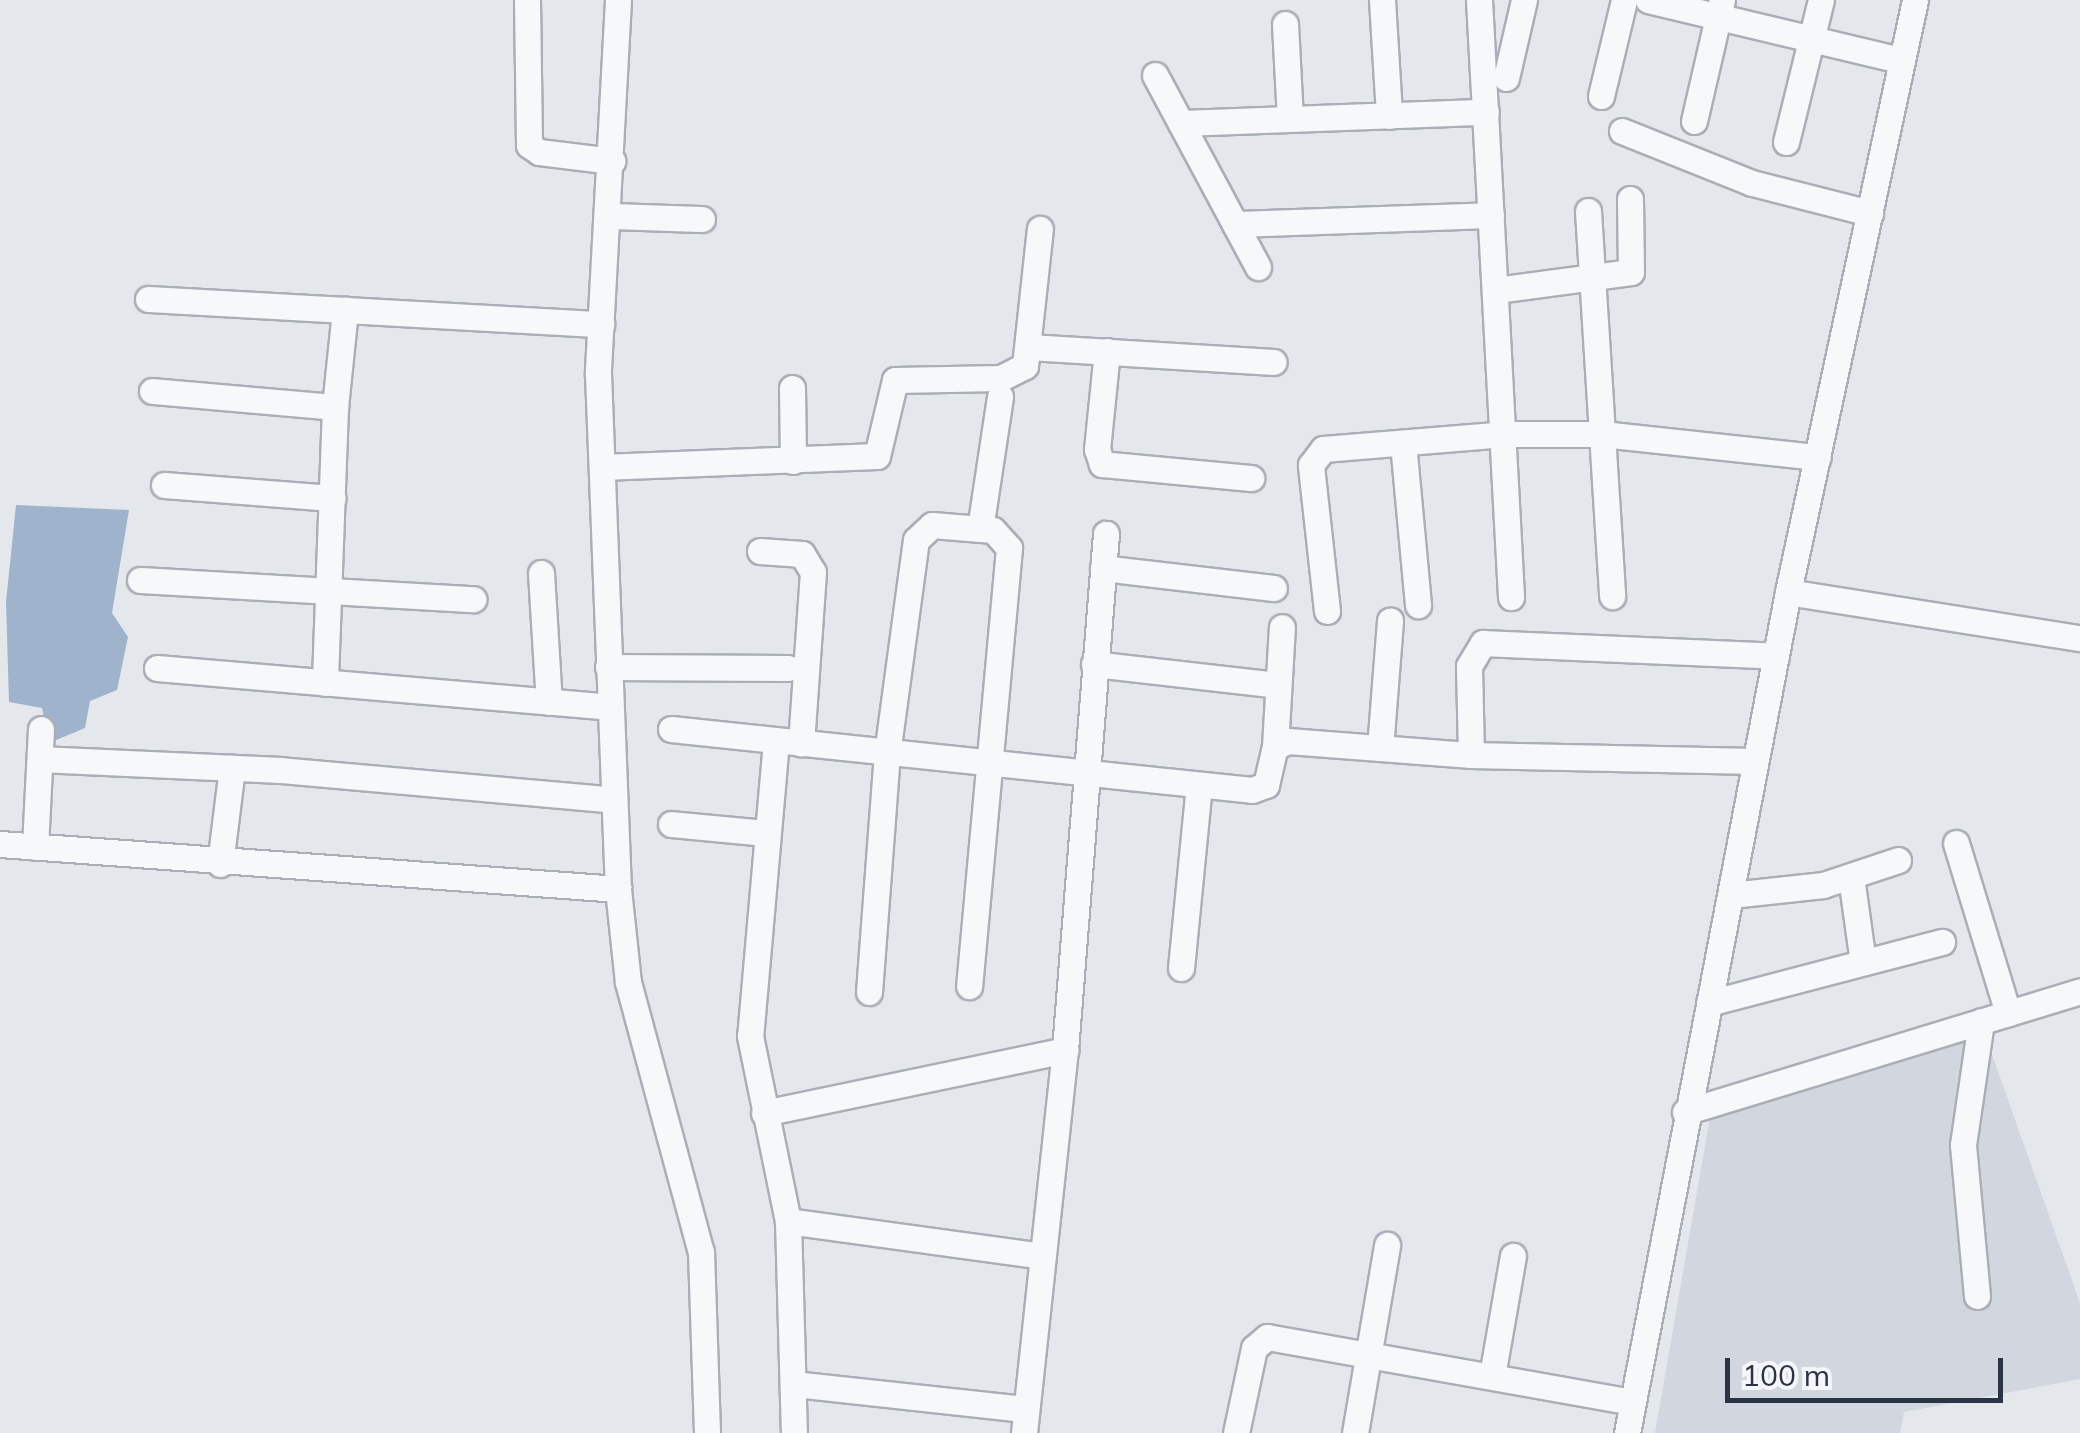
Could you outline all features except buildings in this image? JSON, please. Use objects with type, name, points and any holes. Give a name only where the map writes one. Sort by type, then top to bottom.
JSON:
[{"type":"street","points":[[527,0],[529,145],[539,152],[612,161]]},
{"type":"street","points":[[618,0],[610,216],[601,324],[609,706],[618,889],[628,982],[701,1252],[708,1433]]},
{"type":"street","points":[[1382,0],[1388,116]]},
{"type":"street","points":[[1479,0],[1511,596]]},
{"type":"street","points":[[1506,78],[1524,0]]},
{"type":"street","points":[[1600,96],[1624,0]]},
{"type":"street","points":[[1648,0],[1720,8],[1812,39],[1900,60]]},
{"type":"street","points":[[1786,142],[1821,0]]},
{"type":"street","points":[[1627,1433],[1685,1112],[1788,592],[1915,0]]},
{"type":"street","points":[[1694,120],[1720,8]]},
{"type":"street","points":[[1285,24],[1290,120]]},
{"type":"street","points":[[1155,75],[1258,267]]},
{"type":"street","points":[[1181,123],[1486,112]]},
{"type":"street","points":[[1622,131],[1752,183],[1870,213]]},
{"type":"street","points":[[1496,290],[1592,279],[1634,268],[1630,200]]},
{"type":"street","points":[[1588,211],[1612,596]]},
{"type":"street","points":[[1235,224],[1491,215]]},
{"type":"street","points":[[610,216],[702,220]]},
{"type":"street","points":[[602,467],[876,456],[894,380],[1010,376],[1025,366],[1040,228]]},
{"type":"street","points":[[148,299],[601,324]]},
{"type":"street","points":[[324,683],[331,591],[335,407],[345,310]]},
{"type":"street","points":[[1030,347],[1274,362]]},
{"type":"street","points":[[1107,352],[1097,449],[1102,464],[1251,478]]},
{"type":"street","points":[[792,388],[794,461]]},
{"type":"street","points":[[152,391],[335,407]]},
{"type":"street","points":[[980,529],[1000,397]]},
{"type":"street","points":[[1327,611],[1312,458],[1332,447],[1504,434],[1602,434],[1818,457]]},
{"type":"street","points":[[1404,443],[1418,605]]},
{"type":"street","points":[[164,485],[332,498]]},
{"type":"street","points":[[869,992],[887,754],[916,540],[932,526],[1002,534],[1009,548],[968,986]]},
{"type":"street","points":[[794,1384],[1025,1421],[1065,1050],[1106,534]]},
{"type":"street","points":[[760,550],[802,554],[813,572],[788,743],[767,833],[750,1010],[764,1113],[788,1222],[794,1433]]},
{"type":"street","points":[[1103,568],[1274,588]]},
{"type":"street","points":[[541,573],[549,702]]},
{"type":"street","points":[[140,580],[473,600]]},
{"type":"street","points":[[1788,592],[2080,638]]},
{"type":"street","points":[[1380,748],[1390,620]]},
{"type":"street","points":[[670,729],[1086,778],[1260,788],[1270,778],[1282,627]]},
{"type":"street","points":[[1471,755],[1469,666],[1483,643],[1776,656]]},
{"type":"street","points":[[1094,664],[1278,685]]},
{"type":"street","points":[[158,668],[609,706]]},
{"type":"street","points":[[608,668],[788,668]]},
{"type":"street","points":[[36,847],[42,728]]},
{"type":"street","points":[[1274,747],[1288,741],[1471,755],[1754,762]]},
{"type":"street","points":[[40,759],[232,768],[613,800]]},
{"type":"street","points":[[220,864],[232,768]]},
{"type":"street","points":[[1182,968],[1199,786]]},
{"type":"street","points":[[671,824],[767,833]]},
{"type":"street","points":[[1956,843],[2008,1013]]},
{"type":"street","points":[[0,844],[220,864],[618,889]]},
{"type":"street","points":[[1730,895],[1851,877],[1898,860]]},
{"type":"street","points":[[1851,877],[1863,962]]},
{"type":"street","points":[[1709,1003],[1942,942]]},
{"type":"street","points":[[1685,1112],[2080,991]]},
{"type":"street","points":[[1977,1296],[1962,1146],[1981,1021]]},
{"type":"street","points":[[764,1113],[1065,1050]]},
{"type":"street","points":[[788,1222],[1043,1256]]},
{"type":"street","points":[[1355,1433],[1387,1246]]},
{"type":"street","points":[[1492,1376],[1513,1256]]},
{"type":"street","points":[[1236,1433],[1260,1339],[1370,1354],[1632,1402]]},
{"type":"shaded area","points":[[1984,1032],[2080,1303],[2080,1379],[1904,1412],[1900,1433],[1655,1433],[1710,1117]]},
{"type":"water","points":[[16,505],[129,510],[112,613],[128,637],[117,690],[90,701],[85,728],[49,743],[42,708],[9,702],[6,602]]}]
